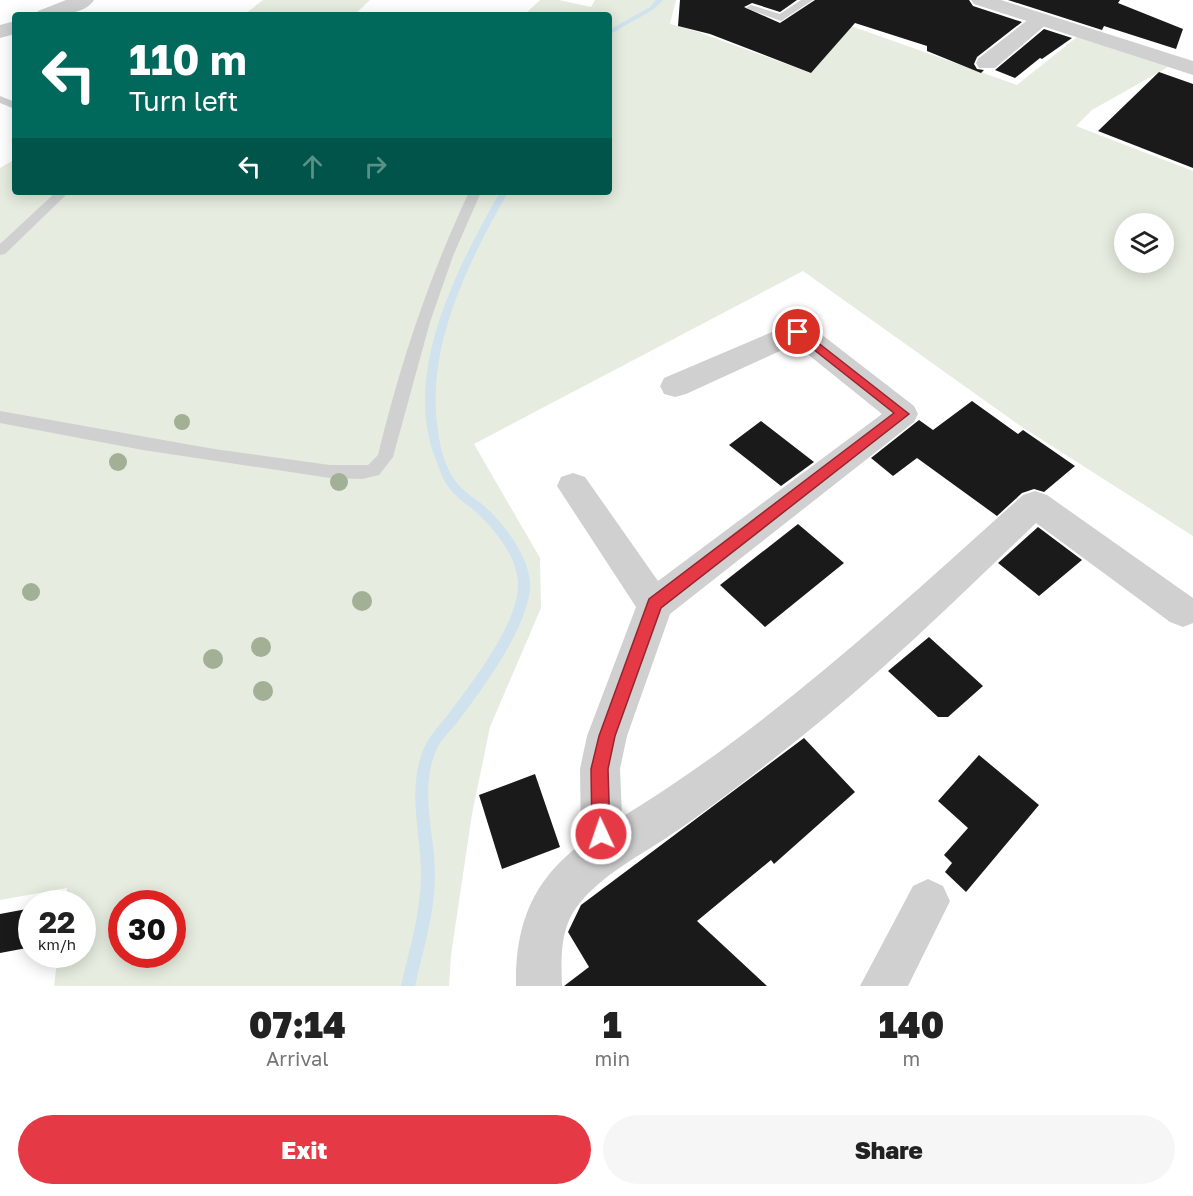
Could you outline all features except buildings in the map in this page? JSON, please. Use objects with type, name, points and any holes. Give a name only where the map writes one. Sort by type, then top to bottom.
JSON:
[{"type":"street","points":[[53,12],[84,0]]},
{"type":"street","points":[[993,2],[1193,68]]},
{"type":"street","points":[[987,63],[1041,19]]},
{"type":"street","points":[[603,856],[600,769],[607,736],[655,604],[903,414],[798,332],[675,386]]},
{"type":"street","points":[[573,486],[630,572],[655,604]]},
{"type":"street","points":[[539,986],[538,961],[541,934],[549,910],[563,888],[603,856],[695,794],[786,725],[912,617],[1035,504],[1183,611]]},
{"type":"street","points":[[883,986],[928,901]]},
{"type":"lane","points":[[751,8],[781,18],[808,0]]},
{"type":"lane","points":[[0,251],[60,195]]},
{"type":"lane","points":[[0,417],[98,437],[226,457],[351,474],[373,471],[385,457],[418,333],[458,226],[474,195]]},
{"type":"shaded area","points":[[263,0],[370,0],[357,12],[248,12]]},
{"type":"shaded area","points":[[540,0],[559,0],[591,7],[595,0],[676,0],[670,24],[811,73],[851,26],[1017,85],[1077,37],[1168,67],[1092,110],[1076,126],[1193,171],[1193,536],[1022,427],[803,271],[474,444],[540,558],[541,608],[490,727],[472,814],[451,955],[449,986],[54,986],[56,968],[96,968],[96,890],[67,890],[67,888],[18,890],[18,897],[0,900],[0,168],[12,161],[12,195],[612,195],[612,12],[527,12]]},
{"type":"waterway","points":[[612,31],[652,8],[660,0]]},
{"type":"waterway","points":[[408,986],[421,933],[428,879],[421,801],[423,770],[435,741],[505,641],[520,607],[524,590],[522,569],[512,548],[483,512],[450,482],[435,448],[430,412],[432,373],[440,334],[453,295],[469,257],[502,195]]},
{"type":"route","points":[[601,834],[600,769],[607,736],[655,604],[903,414],[798,332]]}]
